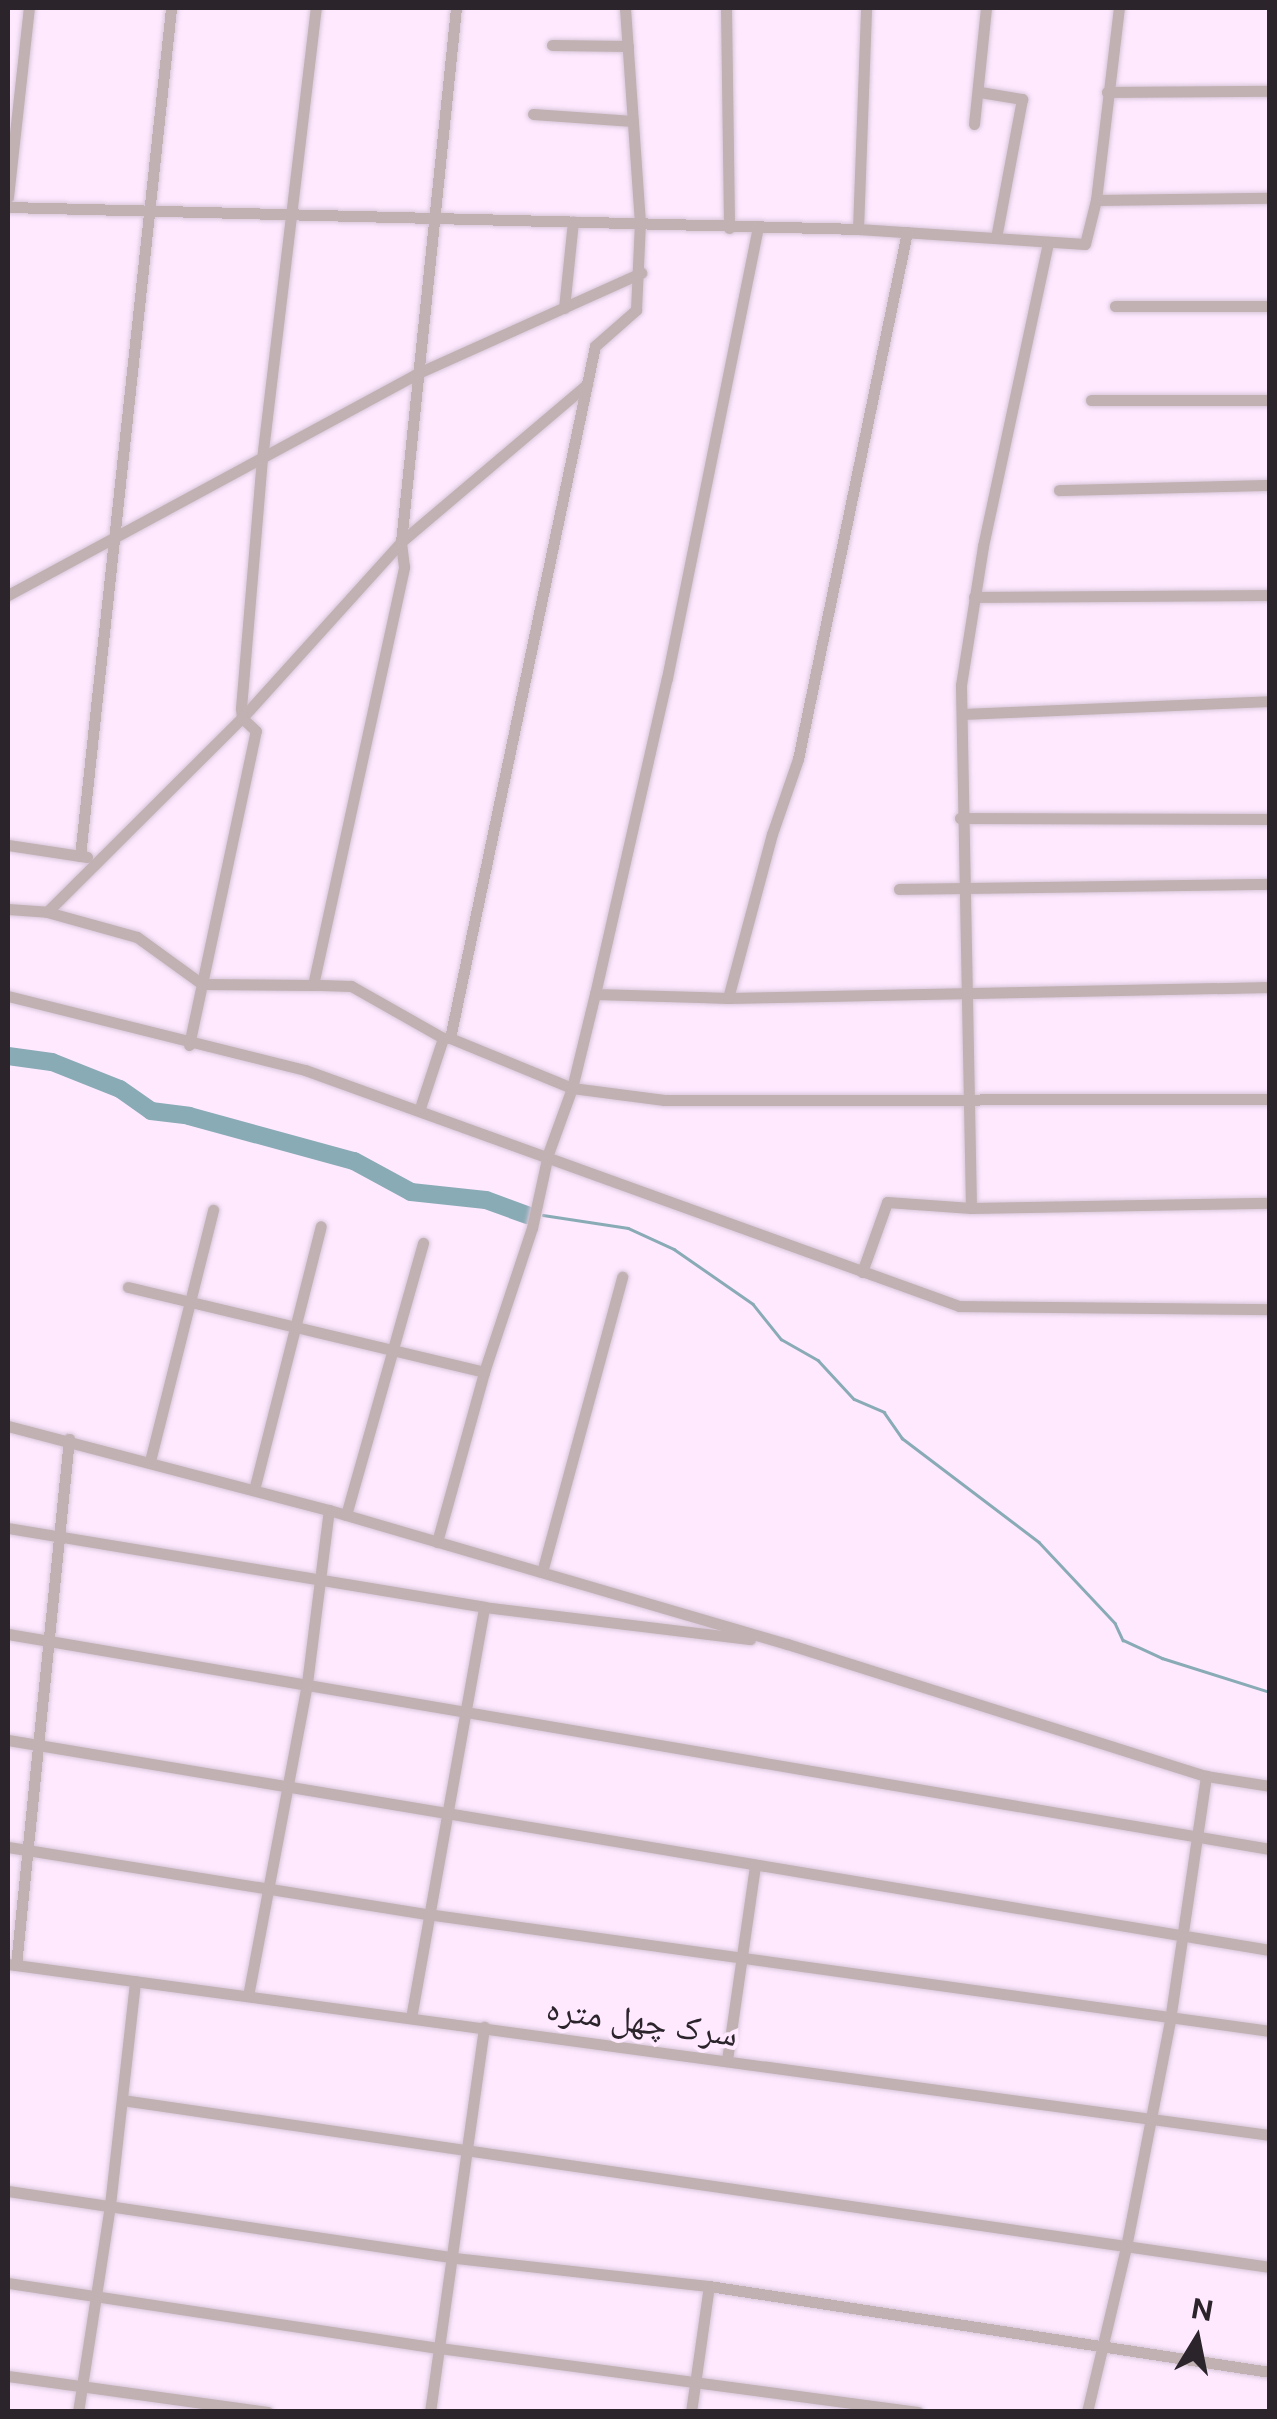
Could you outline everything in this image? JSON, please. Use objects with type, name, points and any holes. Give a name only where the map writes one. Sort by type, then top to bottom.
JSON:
[{"type":"street","points":[[8,197],[28,8]]},
{"type":"street","points":[[80,856],[171,8]]},
{"type":"street","points":[[242,718],[262,459],[316,8]]},
{"type":"street","points":[[313,985],[404,567],[400,542],[431,217],[456,8]]},
{"type":"street","points":[[420,1108],[446,1038],[596,346],[636,310],[641,273],[640,223],[625,8]]},
{"type":"street","points":[[726,8],[729,228]]},
{"type":"street","points":[[858,229],[866,8]]},
{"type":"street","points":[[974,124],[986,8]]},
{"type":"street","points":[[8,207],[858,229],[1089,243],[1119,8]]},
{"type":"street","points":[[552,46],[628,46]]},
{"type":"street","points":[[1106,92],[1270,91]]},
{"type":"street","points":[[980,92],[1022,99],[996,238]]},
{"type":"street","points":[[533,114],[633,120]]},
{"type":"street","points":[[1096,200],[1270,198]]},
{"type":"street","points":[[564,308],[573,221]]},
{"type":"street","points":[[436,1542],[484,1372],[532,1228],[548,1154],[572,1088],[667,678],[758,228]]},
{"type":"street","points":[[728,998],[772,834],[798,759],[907,232]]},
{"type":"street","points":[[970,1208],[963,993],[961,685],[974,596],[1048,242]]},
{"type":"street","points":[[8,595],[416,374],[641,273]]},
{"type":"street","points":[[1115,306],[1270,306]]},
{"type":"street","points":[[47,912],[242,718],[400,542],[588,384]]},
{"type":"street","points":[[1090,400],[1270,400]]},
{"type":"street","points":[[1059,490],[1270,485]]},
{"type":"street","points":[[974,596],[1270,595]]},
{"type":"street","points":[[962,714],[1270,701]]},
{"type":"street","points":[[190,1045],[256,730],[242,718]]},
{"type":"street","points":[[960,818],[1270,819]]},
{"type":"street","points":[[8,845],[99,860]]},
{"type":"street","points":[[899,889],[962,885],[1270,884]]},
{"type":"street","points":[[8,909],[47,912],[137,937],[202,984],[351,986],[446,1038],[572,1088],[664,1100],[1270,1099]]},
{"type":"street","points":[[595,994],[728,998],[1270,988]]},
{"type":"street","points":[[8,996],[190,1045],[305,1070],[548,1154],[960,1306],[1270,1309]]},
{"type":"street","points":[[862,1272],[887,1202],[970,1208],[1270,1204]]},
{"type":"street","points":[[150,1461],[213,1210]]},
{"type":"street","points":[[254,1490],[320,1226]]},
{"type":"street","points":[[346,1515],[423,1243]]},
{"type":"street","points":[[542,1572],[622,1277]]},
{"type":"street","points":[[128,1287],[484,1372]]},
{"type":"street","points":[[8,1426],[150,1461],[542,1572],[787,1644],[1206,1776],[1270,1786]]},
{"type":"street","points":[[12,1965],[28,1850],[69,1440]]},
{"type":"street","points":[[248,1996],[307,1683],[329,1510]]},
{"type":"street","points":[[8,1528],[484,1607],[787,1644]]},
{"type":"street","points":[[411,2018],[484,1607]]},
{"type":"street","points":[[8,1634],[1270,1849]]},
{"type":"street","points":[[8,1740],[1270,1950]]},
{"type":"street","points":[[1087,2412],[1126,2247],[1170,2020],[1206,1776]]},
{"type":"street","points":[[8,1846],[428,1914],[1270,2031]]},
{"type":"street","points":[[727,2060],[754,1865]]},
{"type":"street","name":"سرک چهل متره","points":[[12,1965],[1270,2135]]},
{"type":"street","points":[[78,2412],[110,2205],[136,1980]]},
{"type":"street","points":[[430,2412],[470,2149],[484,2027]]},
{"type":"street","points":[[122,2100],[1270,2267]]},
{"type":"street","points":[[8,2191],[454,2258],[709,2286],[1270,2372]]},
{"type":"street","points":[[8,2283],[439,2348],[918,2412]]},
{"type":"street","points":[[691,2412],[709,2286]]},
{"type":"street","points":[[8,2376],[268,2412]]},
{"type":"waterway","points":[[8,1056],[52,1062],[120,1089],[151,1111],[189,1116],[354,1161],[411,1192],[486,1200],[527,1215]]},
{"type":"waterway","points":[[543,1215],[628,1228],[674,1249],[753,1304],[781,1339],[818,1360],[854,1399],[884,1412],[902,1438],[1039,1542],[1115,1623],[1123,1640],[1162,1658],[1270,1692]]}]
